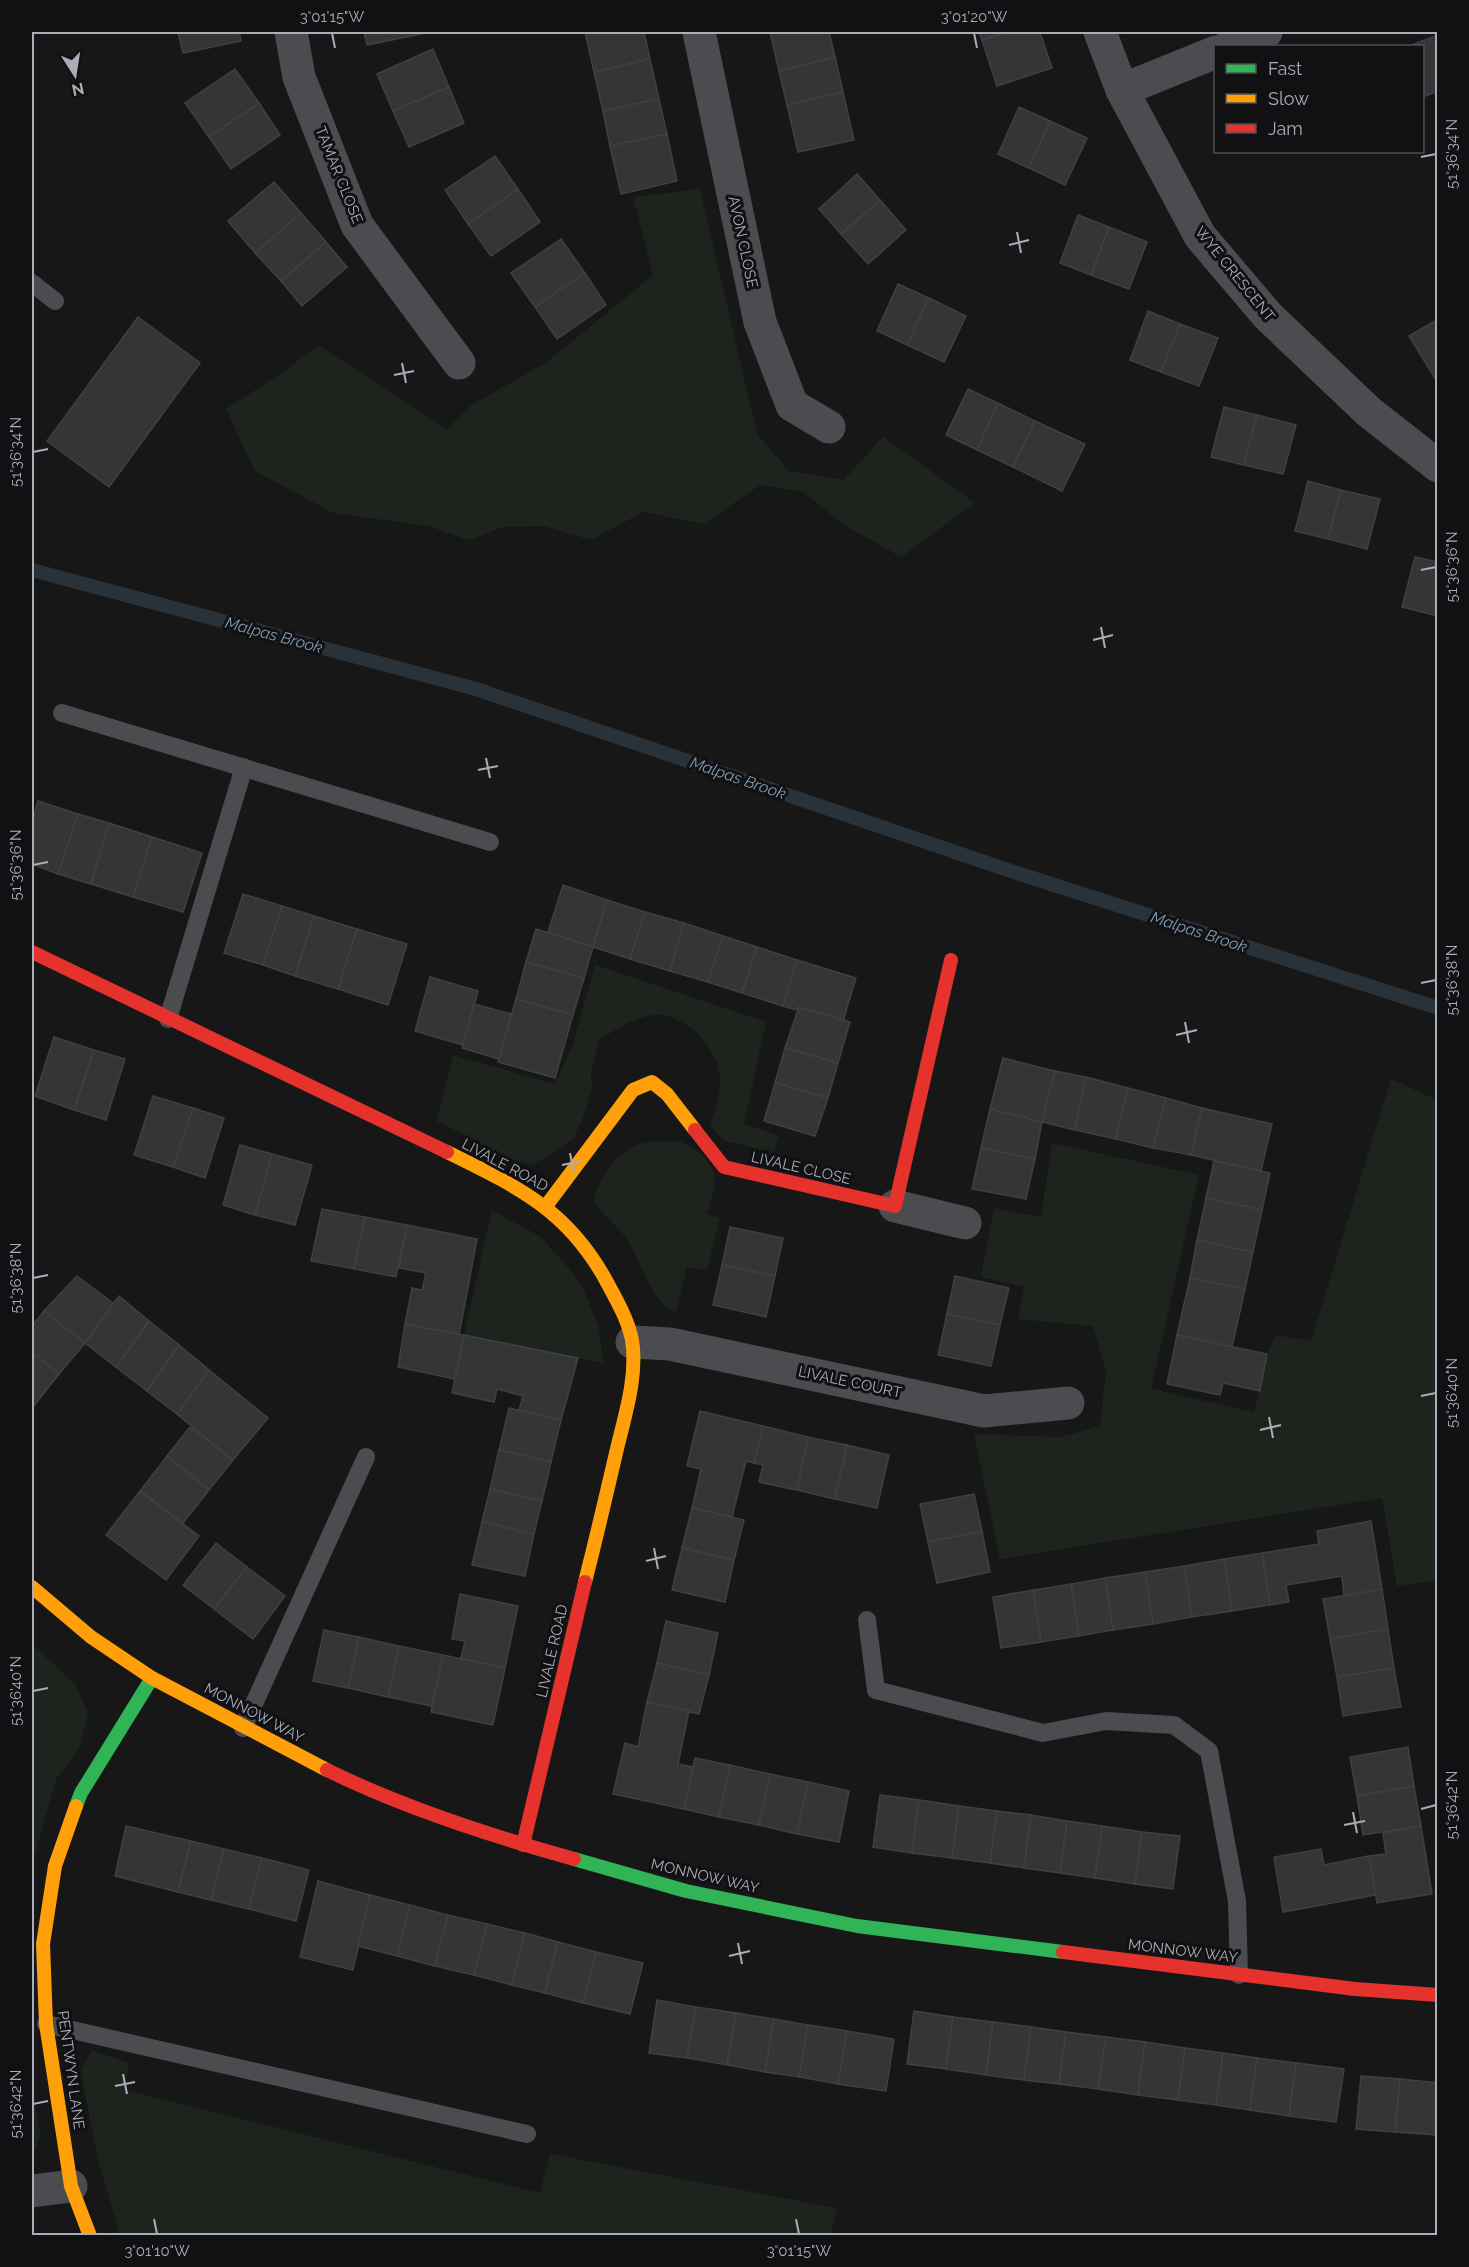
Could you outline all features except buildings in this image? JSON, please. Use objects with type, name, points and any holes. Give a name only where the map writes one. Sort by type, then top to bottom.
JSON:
[{"type":"street","name":"TAMAR CLOSE","points":[[291,32],[299,77],[357,225],[459,363]]},
{"type":"street","name":"AVON CLOSE","points":[[699,32],[760,322],[792,405],[829,427]]},
{"type":"street","name":"WYE CRESCENT","points":[[1100,32],[1122,90],[1200,236],[1268,316],[1369,412],[1437,466]]},
{"type":"street","points":[[1232,45],[1266,32]]},
{"type":"street","points":[[1122,90],[1214,52]]},
{"type":"street","name":"LIVALE ROAD","points":[[33,957],[498,1177],[546,1206],[578,1236],[597,1263],[625,1316],[632,1342],[630,1394],[523,1845]]},
{"type":"street","points":[[951,960],[896,1206],[965,1223]]},
{"type":"street","name":"LIVALE CLOSE","points":[[546,1206],[633,1090],[652,1082],[667,1094],[724,1167],[896,1206]]},
{"type":"street","name":"LIVALE COURT","points":[[632,1342],[670,1344],[984,1411],[1068,1403]]},
{"type":"street","name":"MONNOW WAY","points":[[32,1587],[91,1637],[152,1678],[243,1728],[360,1786],[523,1845],[686,1891],[857,1926],[1390,1993],[1437,1995]]},
{"type":"street","name":"PENTWYN LANE","points":[[90,2235],[71,2186],[46,2024],[38,1945],[55,1866],[81,1793],[152,1678]]},
{"type":"street","points":[[32,2191],[71,2186]]},
{"type":"lane","points":[[32,283],[55,301]]},
{"type":"lane","points":[[62,713],[489,842]]},
{"type":"lane","points":[[168,1019],[244,767]]},
{"type":"lane","points":[[243,1728],[366,1457]]},
{"type":"lane","points":[[867,1620],[876,1690],[1043,1733],[1106,1720],[1174,1725],[1209,1751],[1237,1901],[1239,1975]]},
{"type":"lane","points":[[46,2024],[527,2134]]},
{"type":"shaded area","points":[[700,189],[757,434],[789,471],[844,480],[883,437],[975,503],[901,557],[846,526],[803,492],[760,485],[704,524],[643,512],[591,540],[544,526],[503,527],[469,540],[428,526],[333,513],[255,471],[226,409],[286,370],[318,345],[447,429],[470,406],[547,362],[653,275],[633,197]]},
{"type":"shaded area","points":[[595,965],[766,1022],[744,1124],[779,1136],[774,1152],[725,1141],[710,1125],[720,1086],[714,1057],[699,1035],[689,1026],[666,1016],[654,1015],[639,1018],[599,1040],[591,1074],[592,1089],[582,1120],[573,1139],[543,1159],[532,1164],[511,1160],[437,1121],[453,1055],[555,1084],[573,1044]]},
{"type":"shaded area","points":[[1391,1079],[1437,1100],[1437,1580],[1397,1586],[1382,1498],[1000,1559],[974,1434],[1061,1437],[1100,1426],[1106,1372],[1093,1326],[1018,1319],[1024,1287],[981,1277],[994,1208],[1041,1217],[1052,1143],[1199,1175],[1151,1389],[1254,1412],[1267,1354],[1275,1335],[1311,1341]]},
{"type":"shaded area","points":[[679,1141],[691,1147],[712,1168],[715,1182],[707,1214],[720,1218],[707,1270],[687,1267],[676,1312],[659,1299],[653,1291],[634,1250],[594,1202],[604,1175],[624,1153],[644,1143]]},
{"type":"shaded area","points":[[492,1210],[541,1237],[570,1270],[583,1288],[598,1325],[604,1363],[464,1335]]},
{"type":"shaded area","points":[[32,1644],[75,1684],[88,1713],[80,1747],[56,1779],[35,1854],[32,1851]]},
{"type":"shaded area","points":[[92,2050],[129,2063],[125,2090],[540,2193],[550,2154],[837,2208],[830,2236],[120,2235],[97,2156],[81,2071]]},
{"type":"shaded area","points":[[32,2087],[41,2135],[32,2159]]},
{"type":"waterway","name":"Malpas Brook","points":[[32,570],[476,689],[1020,874],[1438,1008]]},
{"type":"traffic: fast","points":[[76,1806],[81,1793],[152,1678]]},
{"type":"traffic: fast","points":[[574,1859],[686,1891],[857,1926],[1063,1952]]},
{"type":"traffic: slow","points":[[546,1206],[633,1090],[652,1082],[667,1094],[695,1130]]},
{"type":"traffic: slow","points":[[447,1152],[520,1190],[560,1220],[578,1238],[594,1260],[628,1326],[633,1354],[632,1383],[585,1582]]},
{"type":"traffic: slow","points":[[32,1587],[91,1637],[152,1678],[327,1770]]},
{"type":"traffic: slow","points":[[76,1806],[55,1866],[43,1944],[46,2024],[71,2186],[90,2236]]},
{"type":"traffic: jam","points":[[32,952],[447,1152]]},
{"type":"traffic: jam","points":[[695,1130],[724,1167],[895,1206],[951,960]]},
{"type":"traffic: jam","points":[[523,1845],[585,1582]]},
{"type":"traffic: jam","points":[[327,1770],[386,1797],[448,1820],[574,1859]]},
{"type":"traffic: jam","points":[[1063,1952],[1355,1989],[1438,1995]]}]
